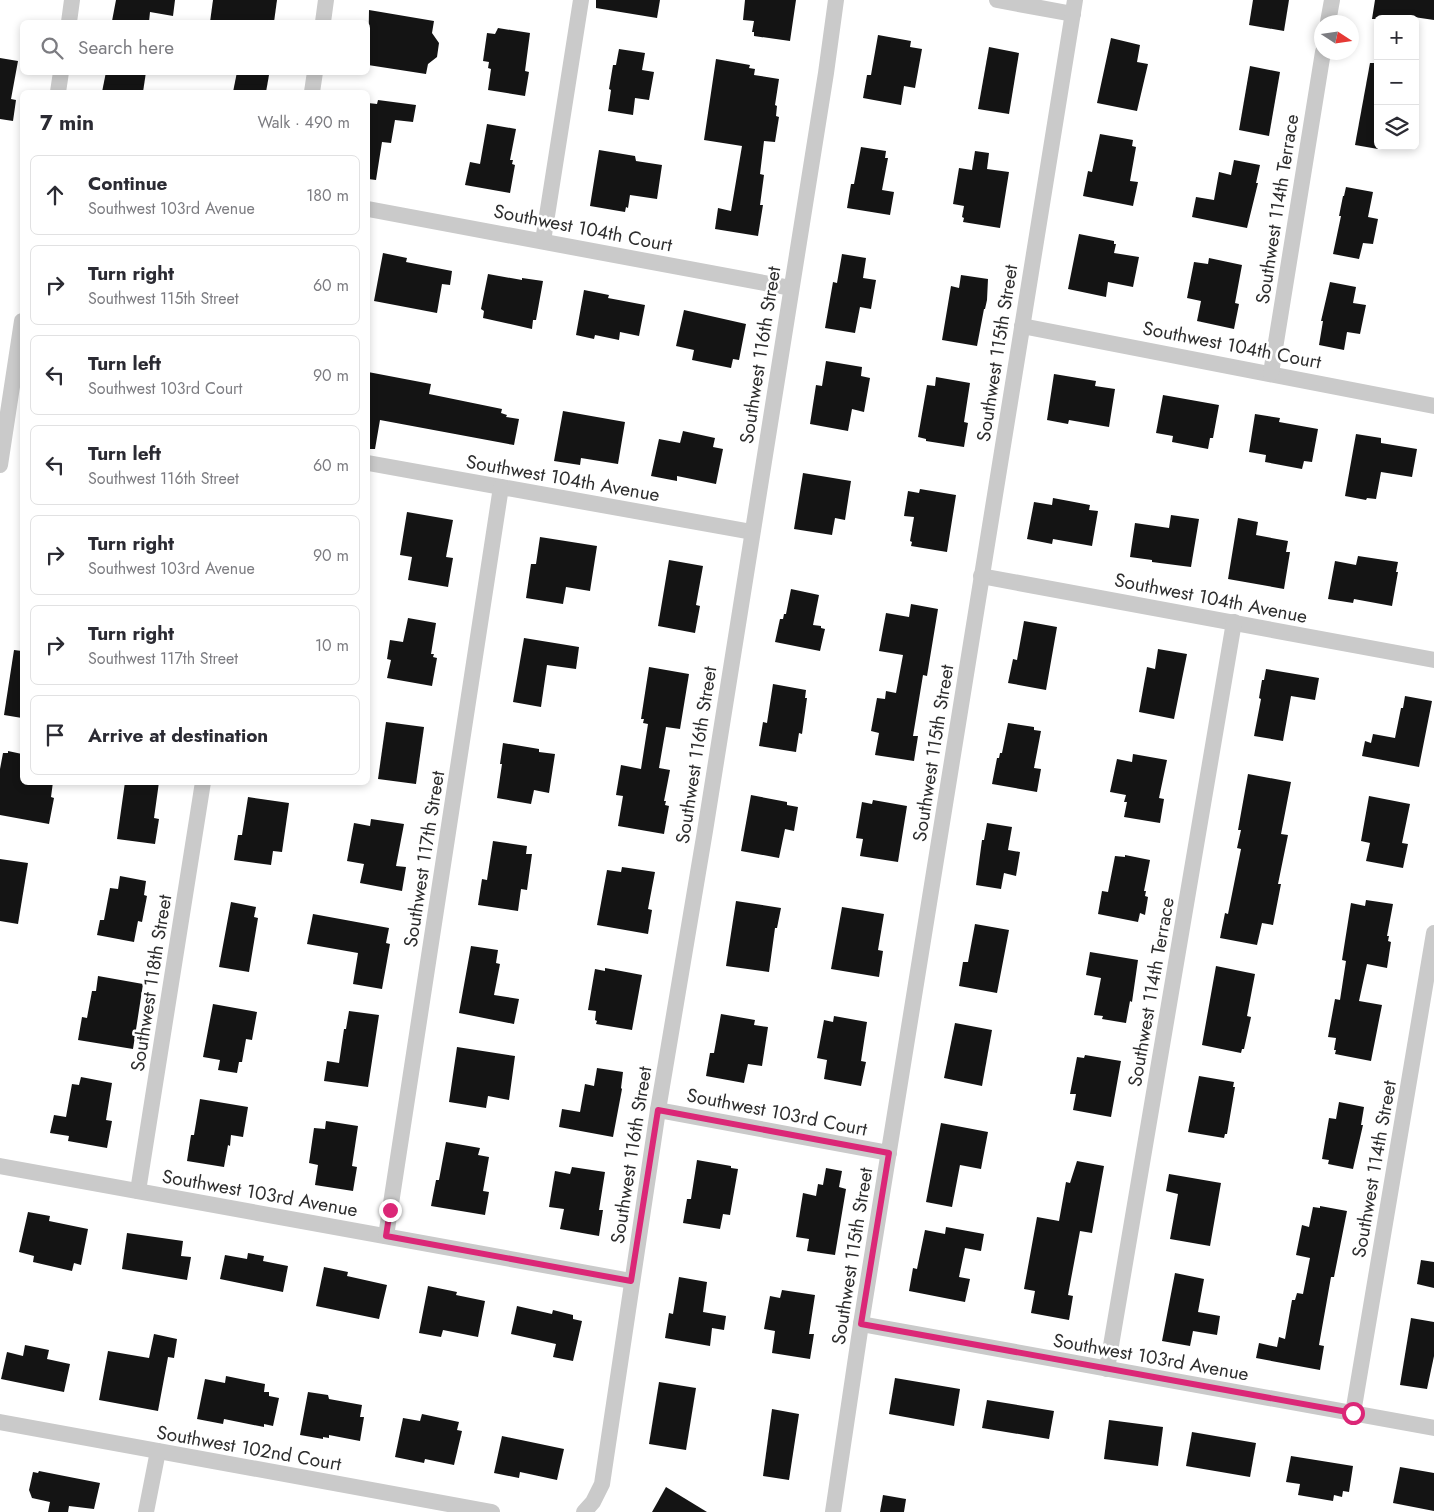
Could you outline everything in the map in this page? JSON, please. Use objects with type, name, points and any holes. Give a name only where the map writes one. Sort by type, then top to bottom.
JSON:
[{"type":"street","points":[[69,20],[72,0]]},
{"type":"street","points":[[323,20],[326,0]]},
{"type":"street","points":[[543,241],[581,0]]},
{"type":"street","name":"Southwest 116th Street","points":[[584,1512],[593,1502],[602,1484],[631,1281],[705,831],[836,0]]},
{"type":"street","points":[[997,0],[1074,7]]},
{"type":"street","points":[[1329,15],[1332,0]]},
{"type":"street","name":"Southwest 115th Street","points":[[833,1512],[861,1324],[1074,7]]},
{"type":"street","name":"Southwest 114th Terrace","points":[[1271,373],[1322,60]]},
{"type":"street","points":[[58,90],[61,75]]},
{"type":"street","points":[[312,90],[315,75]]},
{"type":"street","name":"Southwest 104th Court","points":[[370,209],[790,288]]},
{"type":"street","name":"Southwest 104th Court","points":[[1022,326],[1434,406]]},
{"type":"street","points":[[0,465],[20,334]]},
{"type":"street","name":"Southwest 104th Avenue","points":[[370,463],[752,532]]},
{"type":"street","name":"Southwest 117th Street","points":[[386,1236],[501,488]]},
{"type":"street","name":"Southwest 104th Avenue","points":[[981,576],[1434,660]]},
{"type":"street","name":"Southwest 114th Terrace","points":[[1107,1369],[1234,622]]},
{"type":"street","name":"Southwest 118th Street","points":[[138,1191],[203,785]]},
{"type":"street","name":"Southwest 114th Street","points":[[1353,1413],[1434,933]]},
{"type":"street","name":"Southwest 103rd Court","points":[[658,1110],[889,1153]]},
{"type":"street","name":"Southwest 103rd Avenue","points":[[0,1166],[631,1281]]},
{"type":"street","name":"Southwest 103rd Avenue","points":[[861,1324],[1434,1428]]},
{"type":"street","name":"Southwest 102nd Court","points":[[0,1422],[492,1512]]},
{"type":"street","points":[[146,1512],[158,1451]]},
{"type":"building","points":[[116,0],[175,0],[173,16],[150,12],[149,20],[112,20]]},
{"type":"building","points":[[213,0],[277,0],[274,20],[210,20]]},
{"type":"building","points":[[596,0],[660,0],[657,18],[596,8]]},
{"type":"building","points":[[745,0],[796,0],[790,41],[754,36],[754,32],[752,32],[754,21],[743,20]]},
{"type":"building","points":[[1253,0],[1289,0],[1284,31],[1249,25]]},
{"type":"building","points":[[1375,0],[1434,0],[1434,20],[1419,18],[1419,15],[1374,15],[1374,19],[1372,19]]},
{"type":"building","points":[[369,10],[434,21],[432,33],[439,43],[437,57],[428,64],[426,74],[370,65]]},
{"type":"building","points":[[498,28],[530,33],[525,71],[529,72],[525,96],[488,90],[491,69],[488,68],[489,62],[483,61],[487,33],[495,34]]},
{"type":"building","points":[[878,35],[911,41],[910,47],[922,49],[915,88],[904,86],[901,105],[863,98],[867,75],[871,75]]},
{"type":"building","points":[[1111,38],[1140,45],[1137,62],[1148,64],[1137,111],[1097,103]]},
{"type":"building","points":[[989,47],[1019,53],[1009,114],[978,109]]},
{"type":"building","points":[[619,49],[645,53],[642,70],[654,72],[649,100],[635,98],[633,115],[608,111],[613,65],[616,65]]},
{"type":"building","points":[[0,58],[18,61],[11,99],[16,100],[13,121],[0,119]]},
{"type":"building","points":[[716,59],[750,65],[749,68],[755,69],[754,75],[779,79],[775,105],[777,106],[776,116],[779,117],[775,142],[764,141],[760,174],[764,175],[760,205],[763,205],[758,236],[715,229],[718,208],[731,211],[742,146],[704,140]]},
{"type":"building","points":[[1370,63],[1374,63],[1374,148],[1355,145]]},
{"type":"building","points":[[1250,66],[1280,72],[1269,136],[1239,130]]},
{"type":"building","points":[[105,75],[146,75],[143,90],[102,90]]},
{"type":"building","points":[[236,75],[269,75],[266,90],[233,90]]},
{"type":"building","points":[[378,100],[416,105],[413,122],[395,120],[391,143],[382,142],[376,180],[370,179],[370,103],[377,104]]},
{"type":"building","points":[[487,124],[516,129],[510,160],[513,160],[512,164],[515,165],[510,193],[465,185],[470,162],[480,164]]},
{"type":"building","points":[[1100,134],[1133,140],[1132,146],[1136,147],[1130,181],[1138,182],[1133,206],[1083,196],[1088,171],[1092,172]]},
{"type":"building","points":[[861,147],[886,151],[885,158],[888,158],[882,190],[894,192],[890,215],[847,208]]},
{"type":"building","points":[[599,150],[635,156],[636,161],[662,165],[657,199],[630,195],[628,208],[626,207],[625,212],[590,206]]},
{"type":"building","points":[[975,151],[989,153],[987,169],[1009,172],[1000,228],[963,222],[964,206],[953,204],[959,168],[972,170]]},
{"type":"building","points":[[1234,160],[1260,165],[1256,183],[1258,183],[1247,228],[1192,217],[1196,197],[1214,200],[1219,172],[1231,175]]},
{"type":"building","points":[[1346,187],[1373,192],[1368,217],[1378,219],[1373,244],[1363,243],[1359,259],[1333,254]]},
{"type":"building","points":[[1079,234],[1114,241],[1114,244],[1116,244],[1114,253],[1139,257],[1133,287],[1108,282],[1106,297],[1068,289]]},
{"type":"building","points":[[383,253],[407,258],[406,262],[452,271],[450,285],[442,284],[437,313],[374,301]]},
{"type":"building","points":[[842,254],[866,258],[863,278],[876,280],[871,309],[860,307],[855,333],[825,328],[833,282],[837,283]]},
{"type":"building","points":[[1209,258],[1242,265],[1235,303],[1239,304],[1234,329],[1197,321],[1201,301],[1187,298],[1194,262],[1208,264]]},
{"type":"building","points":[[488,274],[522,280],[522,278],[543,281],[536,320],[533,320],[532,329],[483,318],[484,311],[481,309]]},
{"type":"building","points":[[961,275],[988,279],[987,300],[977,346],[942,340],[951,286],[959,288]]},
{"type":"building","points":[[1330,282],[1356,287],[1353,303],[1366,305],[1360,334],[1347,332],[1344,350],[1319,345],[1323,321],[1321,321]]},
{"type":"building","points":[[584,290],[609,295],[608,298],[645,305],[639,336],[620,332],[619,340],[595,335],[594,339],[576,335]]},
{"type":"building","points":[[684,310],[746,324],[739,360],[733,359],[731,368],[692,360],[694,350],[676,346]]},
{"type":"building","points":[[826,361],[862,367],[861,376],[870,378],[864,412],[852,409],[848,431],[810,424],[816,385],[822,386]]},
{"type":"building","points":[[370,372],[431,384],[429,394],[502,409],[501,413],[507,415],[506,417],[519,419],[514,445],[380,420],[375,449],[370,449]]},
{"type":"building","points":[[1054,374],[1096,381],[1095,386],[1115,389],[1109,427],[1069,420],[1068,424],[1047,420]]},
{"type":"building","points":[[936,377],[970,383],[964,422],[968,423],[964,447],[926,441],[926,439],[918,437],[927,385],[935,386]]},
{"type":"building","points":[[1163,395],[1219,405],[1213,438],[1210,438],[1208,449],[1172,442],[1173,436],[1156,433]]},
{"type":"building","points":[[563,411],[625,422],[618,464],[581,458],[580,465],[554,461]]},
{"type":"building","points":[[1255,414],[1280,418],[1279,422],[1318,429],[1312,462],[1304,461],[1302,469],[1265,462],[1266,455],[1249,452]]},
{"type":"building","points":[[683,431],[715,438],[713,447],[723,449],[716,484],[677,476],[677,481],[651,476],[659,439],[680,443]]},
{"type":"building","points":[[1356,434],[1381,438],[1381,443],[1417,449],[1412,477],[1381,472],[1376,499],[1367,498],[1366,500],[1345,496]]},
{"type":"building","points":[[803,473],[851,481],[845,520],[835,518],[832,535],[794,529]]},
{"type":"building","points":[[920,489],[956,495],[947,552],[911,546],[912,542],[910,541],[914,517],[904,516],[908,491],[919,493]]},
{"type":"building","points":[[1053,498],[1090,505],[1089,510],[1098,511],[1092,546],[1053,539],[1052,544],[1027,539],[1034,502],[1052,505]]},
{"type":"building","points":[[407,512],[453,520],[446,557],[453,558],[448,587],[408,580],[412,557],[400,555]]},
{"type":"building","points":[[1171,515],[1199,519],[1191,567],[1130,557],[1135,523],[1169,528]]},
{"type":"building","points":[[1238,518],[1258,522],[1256,535],[1288,541],[1286,552],[1290,552],[1284,589],[1228,579]]},
{"type":"building","points":[[540,537],[597,546],[590,591],[566,587],[563,604],[526,598],[531,564],[536,564]]},
{"type":"building","points":[[1358,556],[1398,562],[1392,606],[1354,599],[1353,603],[1328,599],[1335,561],[1356,565]]},
{"type":"building","points":[[669,560],[703,566],[696,605],[700,606],[695,633],[658,626]]},
{"type":"building","points":[[791,589],[819,595],[813,625],[821,626],[821,628],[825,629],[820,651],[775,642],[780,619],[783,619],[784,614],[786,614]]},
{"type":"building","points":[[911,604],[938,609],[927,676],[923,675],[913,736],[918,736],[914,761],[875,755],[879,733],[871,731],[877,698],[885,699],[886,691],[896,693],[903,655],[879,651],[886,613],[909,617]]},
{"type":"building","points":[[408,618],[436,623],[431,654],[434,654],[433,657],[437,658],[432,686],[387,678],[391,660],[387,659],[390,640],[403,642]]},
{"type":"building","points":[[1024,621],[1057,627],[1046,690],[1008,683],[1013,659],[1017,660]]},
{"type":"building","points":[[524,638],[579,647],[576,669],[547,665],[541,707],[513,702]]},
{"type":"building","points":[[1158,649],[1187,654],[1174,719],[1139,712],[1147,667],[1155,669]]},
{"type":"building","points":[[14,650],[20,651],[20,718],[4,715]]},
{"type":"building","points":[[649,667],[689,674],[680,729],[666,727],[659,768],[670,770],[664,801],[666,801],[665,805],[669,806],[664,834],[618,826],[623,796],[616,795],[621,765],[641,769],[648,724],[643,723],[644,719],[641,719]]},
{"type":"building","points":[[1266,669],[1319,678],[1315,700],[1291,696],[1283,741],[1254,736],[1261,699],[1259,698],[1262,680],[1264,680]]},
{"type":"building","points":[[773,684],[806,690],[805,698],[807,698],[802,734],[799,733],[796,752],[759,746],[763,722],[767,723]]},
{"type":"building","points":[[1405,696],[1432,701],[1419,767],[1362,756],[1365,741],[1371,743],[1373,734],[1395,738]]},
{"type":"building","points":[[386,722],[424,727],[416,784],[378,779]]},
{"type":"building","points":[[1008,723],[1034,727],[1034,730],[1041,731],[1034,768],[1041,769],[1037,792],[992,784],[997,758],[1002,753]]},
{"type":"building","points":[[503,743],[539,749],[539,752],[555,754],[549,793],[534,790],[531,804],[497,798]]},
{"type":"building","points":[[8,751],[20,754],[20,785],[53,785],[51,797],[54,798],[49,824],[0,815],[0,769],[3,753],[8,753]]},
{"type":"building","points":[[1133,754],[1167,760],[1159,798],[1164,799],[1160,823],[1124,817],[1127,802],[1124,802],[1126,795],[1110,792],[1117,759],[1132,762]]},
{"type":"building","points":[[1248,774],[1291,782],[1281,834],[1288,835],[1278,884],[1281,884],[1273,925],[1262,923],[1257,945],[1220,938],[1225,913],[1228,914],[1241,849],[1237,848],[1241,830],[1238,830]]},
{"type":"building","points":[[125,785],[159,785],[154,818],[159,819],[155,844],[117,839]]},
{"type":"building","points":[[751,795],[787,802],[787,805],[798,807],[794,831],[785,829],[779,858],[741,851]]},
{"type":"building","points":[[1369,796],[1410,804],[1402,843],[1408,844],[1403,868],[1366,861],[1370,843],[1361,841]]},
{"type":"building","points":[[248,797],[289,803],[282,852],[273,851],[271,865],[234,860],[238,835],[242,835]]},
{"type":"building","points":[[873,800],[907,806],[898,862],[860,856],[863,839],[856,838],[862,802],[872,804]]},
{"type":"building","points":[[371,819],[404,824],[396,866],[406,867],[402,891],[360,883],[364,864],[347,861],[354,823],[370,826]]},
{"type":"building","points":[[987,823],[1012,827],[1008,850],[1020,852],[1016,876],[1004,873],[1001,889],[976,885],[982,840],[984,840]]},
{"type":"building","points":[[493,841],[527,846],[526,854],[532,854],[527,890],[521,889],[518,911],[478,905],[482,879],[487,880]]},
{"type":"building","points":[[1125,855],[1150,860],[1144,891],[1146,891],[1145,896],[1148,897],[1145,915],[1140,913],[1138,922],[1098,914],[1102,891],[1108,892],[1115,856],[1125,857]]},
{"type":"building","points":[[0,859],[28,863],[18,924],[0,921]]},
{"type":"building","points":[[622,867],[655,872],[648,909],[652,910],[648,934],[597,925],[607,870],[621,872]]},
{"type":"building","points":[[120,876],[146,881],[144,895],[147,896],[142,922],[138,921],[134,942],[97,935],[100,920],[104,920],[110,888],[118,889]]},
{"type":"building","points":[[1366,900],[1393,904],[1387,936],[1389,936],[1388,941],[1391,942],[1387,968],[1367,964],[1359,1001],[1382,1005],[1371,1061],[1335,1054],[1336,1038],[1328,1037],[1335,999],[1340,1000],[1346,961],[1342,960],[1351,903],[1365,906]]},
{"type":"building","points":[[736,901],[781,908],[777,928],[775,928],[769,972],[726,966]]},
{"type":"building","points":[[231,902],[256,907],[254,917],[258,918],[249,972],[219,967]]},
{"type":"building","points":[[842,907],[884,914],[878,950],[883,951],[879,977],[831,969]]},
{"type":"building","points":[[313,914],[389,928],[386,943],[390,944],[382,989],[353,984],[358,953],[307,944]]},
{"type":"building","points":[[975,924],[1009,930],[997,993],[959,986],[963,962],[968,962]]},
{"type":"building","points":[[471,946],[498,950],[496,963],[500,964],[494,995],[519,999],[514,1024],[459,1013]]},
{"type":"building","points":[[1090,952],[1138,960],[1132,1002],[1130,1001],[1126,1023],[1102,1019],[1103,1016],[1094,1015],[1101,978],[1086,975]]},
{"type":"building","points":[[1216,966],[1255,974],[1247,1016],[1251,1017],[1244,1049],[1242,1049],[1241,1053],[1202,1045]]},
{"type":"building","points":[[605,968],[642,975],[632,1030],[596,1024],[596,1011],[588,1010],[595,969],[605,971]]},
{"type":"building","points":[[98,976],[143,984],[133,1049],[78,1040],[82,1017],[87,1018],[92,991],[96,991]]},
{"type":"building","points":[[213,1004],[257,1012],[252,1040],[246,1039],[242,1062],[239,1062],[237,1073],[218,1070],[220,1060],[203,1057]]},
{"type":"building","points":[[349,1011],[379,1015],[368,1087],[324,1081],[327,1061],[339,1063],[344,1029],[346,1029]]},
{"type":"building","points":[[721,1014],[755,1020],[754,1025],[768,1027],[762,1066],[748,1064],[744,1083],[706,1076],[710,1053],[714,1053]]},
{"type":"building","points":[[834,1016],[867,1022],[861,1061],[866,1062],[861,1086],[824,1079],[827,1060],[817,1058],[824,1020],[833,1022]]},
{"type":"building","points":[[955,1023],[992,1030],[982,1086],[944,1078]]},
{"type":"building","points":[[457,1047],[515,1056],[509,1100],[488,1096],[486,1108],[449,1102]]},
{"type":"building","points":[[1085,1055],[1121,1061],[1111,1117],[1073,1110],[1076,1094],[1070,1094],[1077,1057],[1084,1058]]},
{"type":"building","points":[[597,1068],[623,1072],[622,1089],[613,1137],[559,1127],[562,1109],[580,1112],[585,1084],[594,1086]]},
{"type":"building","points":[[1199,1076],[1234,1082],[1233,1087],[1235,1087],[1227,1134],[1225,1134],[1224,1138],[1188,1132]]},
{"type":"building","points":[[81,1077],[112,1083],[106,1120],[112,1121],[107,1148],[68,1141],[69,1136],[50,1133],[54,1115],[66,1117],[72,1084],[79,1085]]},
{"type":"building","points":[[200,1099],[248,1107],[243,1137],[231,1135],[224,1167],[187,1161],[191,1135],[194,1135]]},
{"type":"building","points":[[1339,1102],[1364,1107],[1361,1125],[1363,1125],[1353,1169],[1328,1164],[1329,1160],[1322,1159],[1329,1118],[1336,1119]]},
{"type":"building","points":[[326,1121],[358,1126],[352,1166],[357,1167],[353,1191],[315,1185],[318,1165],[309,1163],[314,1128],[325,1129]]},
{"type":"building","points":[[941,1123],[988,1132],[981,1169],[960,1165],[952,1207],[926,1202]]},
{"type":"building","points":[[446,1142],[480,1148],[478,1155],[489,1157],[483,1191],[489,1192],[485,1215],[431,1206],[436,1180],[439,1180]]},
{"type":"building","points":[[697,1160],[738,1169],[730,1215],[723,1214],[720,1229],[683,1223],[687,1199],[691,1199]]},
{"type":"building","points":[[1077,1161],[1104,1166],[1092,1233],[1080,1231],[1068,1295],[1073,1296],[1069,1320],[1031,1313],[1035,1291],[1024,1289],[1037,1217],[1059,1221],[1066,1182],[1070,1183]]},
{"type":"building","points":[[572,1167],[605,1172],[599,1210],[603,1210],[599,1236],[560,1229],[564,1209],[549,1207],[555,1171],[570,1174]]},
{"type":"building","points":[[826,1168],[842,1171],[839,1187],[846,1189],[835,1255],[807,1251],[809,1239],[796,1237],[803,1193],[816,1196],[818,1184],[823,1185]]},
{"type":"building","points":[[1169,1174],[1221,1183],[1210,1246],[1170,1239],[1178,1194],[1166,1191]]},
{"type":"building","points":[[1320,1206],[1347,1211],[1334,1277],[1331,1277],[1319,1345],[1324,1346],[1320,1370],[1256,1358],[1259,1343],[1277,1347],[1279,1337],[1285,1339],[1292,1300],[1295,1300],[1297,1293],[1303,1294],[1310,1258],[1296,1255],[1302,1225],[1309,1227],[1313,1207],[1320,1208]]},
{"type":"building","points":[[28,1212],[50,1216],[49,1221],[88,1229],[81,1265],[74,1263],[72,1271],[33,1262],[34,1256],[19,1252]]},
{"type":"building","points":[[946,1227],[984,1234],[981,1251],[965,1248],[959,1277],[970,1279],[965,1302],[909,1291],[913,1268],[917,1269],[925,1230],[945,1234]]},
{"type":"building","points":[[127,1233],[183,1241],[181,1256],[191,1257],[187,1280],[122,1269]]},
{"type":"building","points":[[248,1253],[264,1256],[263,1261],[288,1266],[283,1292],[220,1279],[225,1255],[247,1259]]},
{"type":"building","points":[[1421,1260],[1434,1262],[1434,1288],[1417,1284]]},
{"type":"building","points":[[324,1267],[348,1272],[347,1276],[387,1285],[379,1319],[316,1306]]},
{"type":"building","points":[[1175,1273],[1204,1279],[1198,1312],[1220,1316],[1217,1335],[1193,1331],[1190,1346],[1162,1341]]},
{"type":"building","points":[[679,1277],[707,1282],[703,1312],[726,1316],[724,1330],[712,1328],[710,1346],[665,1338],[669,1313],[673,1314]]},
{"type":"building","points":[[428,1286],[457,1292],[456,1295],[485,1301],[478,1337],[443,1330],[441,1337],[419,1333]]},
{"type":"building","points":[[782,1290],[815,1295],[809,1334],[814,1334],[810,1359],[772,1353],[775,1331],[764,1329],[770,1296],[780,1298]]},
{"type":"building","points":[[517,1306],[552,1314],[553,1310],[573,1315],[573,1319],[582,1321],[573,1361],[553,1357],[556,1344],[511,1334]]},
{"type":"building","points":[[1411,1318],[1434,1322],[1434,1356],[1427,1389],[1400,1385]]},
{"type":"building","points":[[154,1334],[177,1339],[174,1358],[168,1357],[158,1411],[99,1400],[108,1351],[149,1358]]},
{"type":"building","points":[[25,1345],[49,1350],[47,1359],[70,1364],[64,1392],[1,1379],[7,1352],[23,1356]]},
{"type":"building","points":[[226,1376],[265,1384],[264,1392],[269,1392],[269,1396],[279,1398],[273,1426],[264,1424],[264,1427],[224,1419],[223,1424],[197,1419],[205,1379],[225,1383]]},
{"type":"building","points":[[895,1378],[960,1389],[954,1426],[889,1414]]},
{"type":"building","points":[[659,1382],[696,1388],[686,1450],[649,1444]]},
{"type":"building","points":[[308,1392],[328,1395],[329,1399],[362,1405],[360,1417],[364,1417],[360,1441],[329,1435],[329,1438],[323,1437],[323,1439],[300,1435]]},
{"type":"building","points":[[987,1400],[1054,1411],[1049,1439],[982,1428]]},
{"type":"building","points":[[772,1409],[799,1414],[789,1480],[763,1476]]},
{"type":"building","points":[[422,1414],[459,1422],[457,1430],[462,1431],[454,1465],[425,1459],[424,1463],[395,1457],[403,1418],[420,1421]]},
{"type":"building","points":[[1109,1420],[1163,1427],[1158,1466],[1104,1459]]},
{"type":"building","points":[[1192,1432],[1256,1443],[1250,1477],[1186,1466]]},
{"type":"building","points":[[502,1436],[564,1449],[557,1480],[520,1472],[519,1478],[494,1473]]},
{"type":"building","points":[[1291,1456],[1353,1466],[1349,1492],[1343,1491],[1342,1497],[1334,1495],[1333,1501],[1298,1495],[1300,1484],[1286,1482]]},
{"type":"building","points":[[1400,1467],[1434,1473],[1434,1511],[1393,1503]]},
{"type":"building","points":[[39,1471],[100,1483],[94,1509],[69,1506],[68,1512],[48,1512],[50,1502],[32,1498],[29,1490],[33,1472],[38,1473]]},
{"type":"building","points":[[666,1487],[707,1512],[652,1512]]},
{"type":"building","points":[[883,1495],[906,1499],[904,1512],[880,1512]]},
{"type":"route","points":[[390,1210],[386,1236],[631,1281],[658,1110],[889,1153],[861,1324],[1353,1413]]}]
